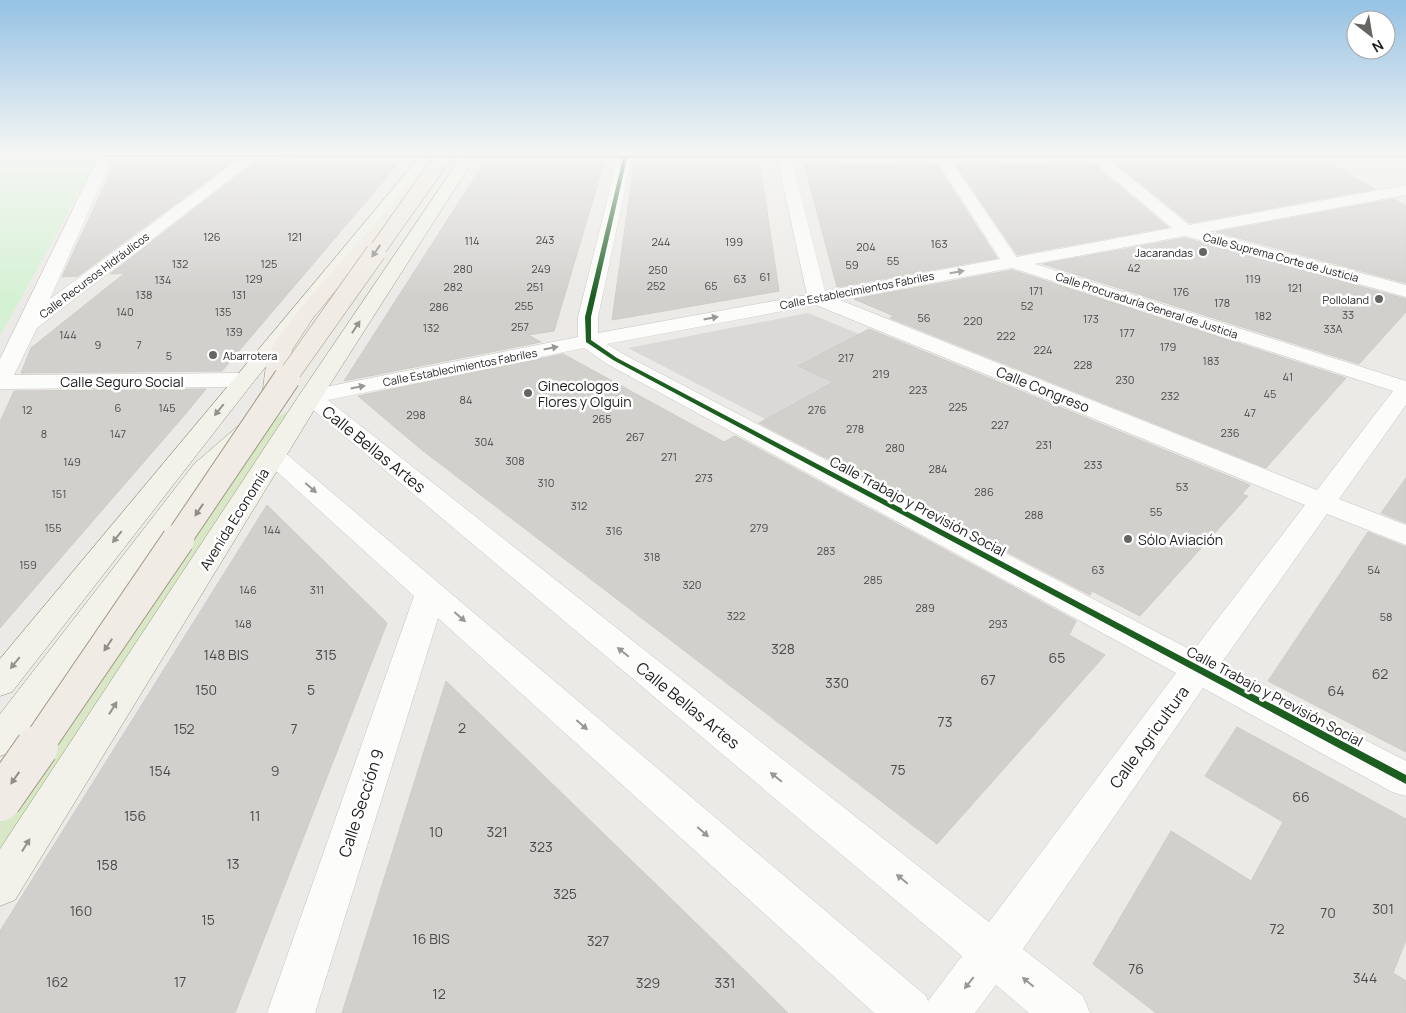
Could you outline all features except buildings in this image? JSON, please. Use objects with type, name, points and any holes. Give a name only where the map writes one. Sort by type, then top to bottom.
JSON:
[{"type":"main road","points":[[0,683],[243,380],[395,201]]},
{"type":"main road","points":[[274,396],[276,365],[281,350],[306,314],[402,201]]},
{"type":"main road","points":[[0,800],[93,668],[403,201]]},
{"type":"main road","name":"Avenida Economía","points":[[0,886],[310,397],[439,201]]},
{"type":"main road","points":[[0,741],[203,470],[243,434],[310,397]]},
{"type":"street","points":[[0,381],[85,201]]},
{"type":"street","name":"Calle Recursos Hidráulicos","points":[[28,325],[192,201]]},
{"type":"street","points":[[588,341],[588,317],[614,201]]},
{"type":"street","points":[[794,201],[817,298]]},
{"type":"street","points":[[971,201],[1012,262]]},
{"type":"street","name":"Calle Suprema Corte de Justicia","points":[[1150,201],[1186,231],[1406,291]]},
{"type":"street","name":"Calle Establecimientos Fabriles","points":[[310,397],[588,341],[1346,201]]},
{"type":"street","name":"Calle Procuraduría General de Justicia","points":[[1012,262],[1406,388]]},
{"type":"street","name":"Calle Congreso","points":[[817,298],[1406,536]]},
{"type":"street","name":"Calle Trabajo y Previsión Social","points":[[588,341],[615,359],[1406,780]]},
{"type":"street","name":"Calle Seguro Social","points":[[0,381],[243,380]]},
{"type":"street","name":"Calle Agricultura","points":[[946,1013],[993,953],[1198,669],[1406,388]]},
{"type":"street","name":"Calle Bellas Artes","points":[[310,397],[1066,1013]]},
{"type":"street","points":[[274,456],[909,1013]]},
{"type":"street","name":"Calle Sección 9","points":[[291,1013],[431,592]]},
{"type":"shaded area","points":[[808,313],[859,334],[798,366],[833,382],[765,419],[628,348]]},
{"type":"green space","points":[[0,201],[74,201],[0,336]]},
{"type":"green space","points":[[290,410],[0,880],[0,817],[261,428]]},
{"type":"cycle path","points":[[615,201],[588,317],[588,341],[615,359],[1406,780]]},
{"type":"place","name":"Jacarandas","points":[[1203,252]]},
{"type":"place","name":"Polloland","points":[[1379,299]]},
{"type":"place","name":"Abarrotera","points":[[213,355]]},
{"type":"place","name":"Ginecologos Flores y Olguin","points":[[528,393]]},
{"type":"place","name":"Sólo Aviación","points":[[1128,539]]}]
